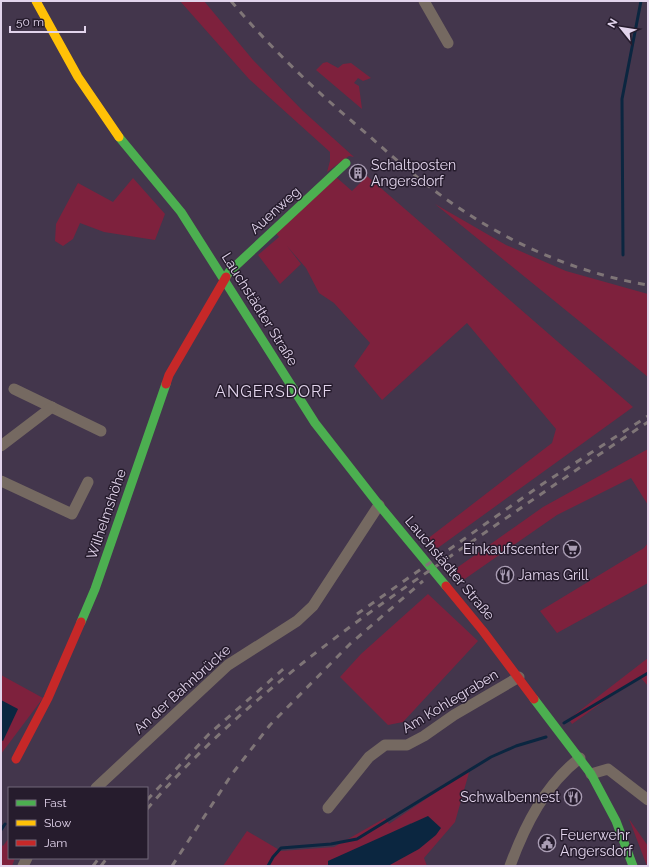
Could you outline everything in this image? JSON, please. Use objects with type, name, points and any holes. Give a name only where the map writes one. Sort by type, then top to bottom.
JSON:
[{"type":"main road","name":"Lauchstädter Straße","points":[[36,1],[90,96],[120,139],[181,212],[300,402],[379,505],[445,584],[580,758],[591,774],[616,821],[633,866]]},
{"type":"main road","name":"Auenweg","points":[[225,280],[229,272],[346,163]]},
{"type":"main road","name":"Wilhelmshöhe","points":[[16,758],[48,698],[95,589],[169,375],[225,280]]},
{"type":"street","points":[[424,1],[448,43]]},
{"type":"street","points":[[14,389],[101,430]]},
{"type":"street","points":[[1,446],[52,407]]},
{"type":"street","points":[[1,481],[72,514],[88,482]]},
{"type":"street","name":"An der Bahnbrücke","points":[[97,787],[228,665],[297,621],[313,606],[379,505]]},
{"type":"street","name":"Am Kohlegraben","points":[[328,808],[370,758],[385,745],[407,745],[424,736],[454,715],[519,678]]},
{"type":"street","points":[[510,866],[534,812],[560,775],[580,758]]},
{"type":"street","points":[[591,774],[608,770],[648,800]]},
{"type":"shaded area","points":[[180,1],[204,1],[253,60],[303,111],[354,157],[349,156],[327,172],[330,161],[330,152],[249,79]]},
{"type":"shaded area","points":[[327,62],[338,68],[343,64],[351,63],[371,78],[363,81],[358,78],[354,83],[359,86],[362,109],[316,70],[323,63]]},
{"type":"shaded area","points":[[367,176],[633,407],[435,550],[426,540],[552,443],[556,429],[467,323],[382,400],[354,366],[370,343],[334,303],[319,293],[306,268],[287,246],[301,264],[280,284],[258,255],[279,237],[275,232],[336,177],[352,191]]},
{"type":"shaded area","points":[[133,178],[165,214],[155,240],[104,232],[80,223],[73,239],[63,246],[55,241],[56,224],[78,183],[113,202]]},
{"type":"shaded area","points":[[435,204],[506,245],[566,271],[648,294],[648,377]]},
{"type":"shaded area","points":[[648,449],[648,505],[631,478],[557,515],[459,583],[451,572],[543,507]]},
{"type":"shaded area","points":[[648,543],[648,583],[557,633],[540,611],[644,548]]},
{"type":"shaded area","points":[[428,594],[478,641],[403,722],[388,725],[340,677],[361,654]]},
{"type":"shaded area","points":[[648,658],[648,686],[641,678],[607,699],[572,724],[569,719]]},
{"type":"shaded area","points":[[1,675],[43,698],[1,754]]},
{"type":"shaded area","points":[[470,769],[455,822],[424,858],[427,866],[388,866],[398,860],[411,823],[364,847],[328,861],[328,866],[223,866],[247,831],[281,851],[334,847],[385,818],[389,824]]},
{"type":"shaded area","points":[[629,819],[648,846],[648,866],[647,866]]},
{"type":"shaded area","points":[[8,839],[8,859],[15,859],[12,866],[1,866],[1,844],[3,846]]},
{"type":"water","points":[[1,700],[18,709],[3,741],[1,740]]},
{"type":"water","points":[[428,816],[441,828],[436,835],[419,849],[388,866],[328,866],[328,861]]},
{"type":"waterway","points":[[623,255],[622,99],[641,1]]},
{"type":"waterway","points":[[564,723],[648,673]]},
{"type":"waterway","points":[[268,866],[273,857],[281,848],[331,844],[357,839],[491,757],[516,746],[546,737]]},
{"type":"waterway","points":[[1,830],[5,824]]},
{"type":"railway","points":[[231,1],[279,54],[331,103],[435,191],[459,208],[503,235],[549,257],[598,274],[648,285]]},
{"type":"railway","points":[[357,614],[541,485],[648,416]]},
{"type":"railway","points":[[148,808],[214,739],[249,707],[324,646],[402,590],[648,422]]},
{"type":"railway","points":[[172,866],[232,774],[270,725],[350,644],[423,581]]},
{"type":"railway","points":[[148,799],[209,734],[288,665]]},
{"type":"railway","points":[[93,866],[98,859]]},
{"type":"railway","points":[[101,866],[106,859]]},
{"type":"traffic: fast","points":[[119,137],[181,212],[315,423],[379,505],[446,586]]},
{"type":"traffic: fast","points":[[226,277],[229,272],[346,163]]},
{"type":"traffic: fast","points":[[81,622],[95,589],[166,384]]},
{"type":"traffic: fast","points":[[534,699],[591,774],[616,821],[633,866]]},
{"type":"traffic: slow","points":[[36,1],[78,77],[119,137]]},
{"type":"traffic: jam","points":[[166,384],[169,375],[226,277]]},
{"type":"traffic: jam","points":[[446,586],[483,631],[534,699]]},
{"type":"traffic: jam","points":[[16,759],[48,698],[81,622]]},
{"type":"place","name":"Schaltposten Angersdorf","points":[[358,173]]},
{"type":"place","name":"Einkaufscenter","points":[[572,549]]},
{"type":"place","name":"Jamas Grill","points":[[505,575]]},
{"type":"place","name":"Schwalbennest","points":[[573,797]]},
{"type":"place","name":"Feuerwehr Angersdorf","points":[[547,843]]},
{"type":"district","name":"ANGERSDORF","points":[[274,391]]}]
